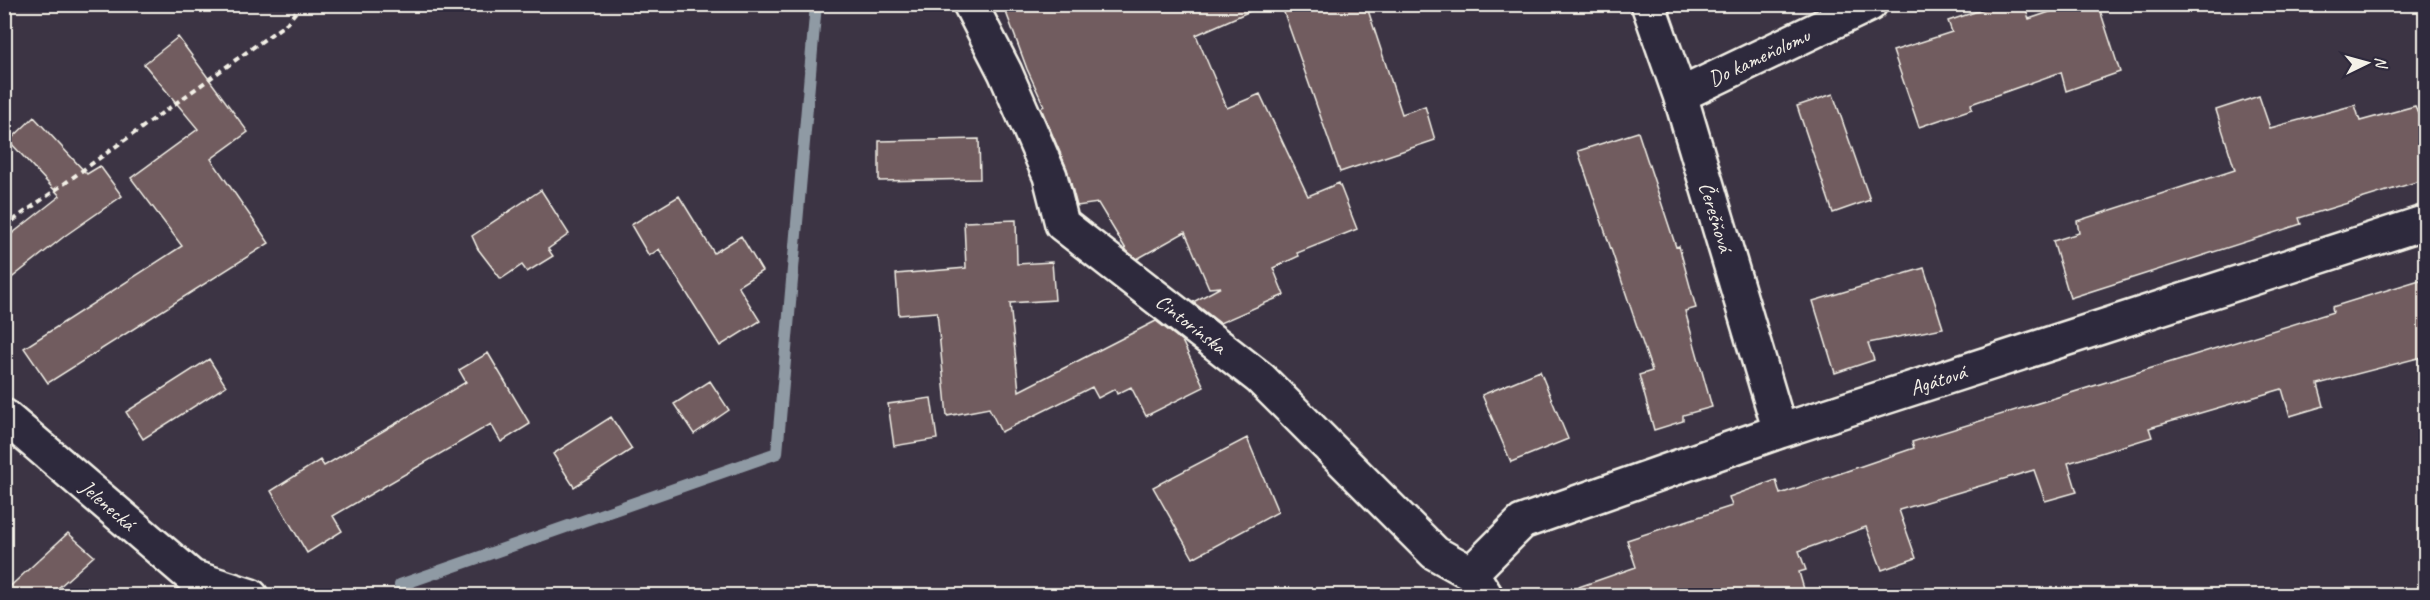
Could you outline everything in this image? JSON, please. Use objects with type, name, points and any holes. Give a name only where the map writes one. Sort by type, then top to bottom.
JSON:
[{"type":"street","name":"Cintorínska","points":[[970,4],[1005,72],[1050,176],[1062,224],[1260,378],[1435,553],[1478,584]]},
{"type":"street","name":"Čerešňová","points":[[1648,4],[1680,94],[1780,431]]},
{"type":"street","name":"Do kameňolomu","points":[[1680,94],[1870,4]]},
{"type":"street","name":"Agátová","points":[[1478,584],[1522,522],[1780,431],[2426,222]]},
{"type":"street","name":"Jelenecká","points":[[4,416],[201,586]]},
{"type":"street","points":[[201,586],[251,596]]},
{"type":"path","points":[[4,227],[288,23],[302,4]]},
{"type":"building","points":[[1003,4],[1266,4],[1196,35],[1227,108],[1260,94],[1308,196],[1339,183],[1357,229],[1297,253],[1299,256],[1273,268],[1284,295],[1220,323],[1193,302],[1221,287],[1209,288],[1185,232],[1137,259],[1127,251],[1098,203],[1077,206],[1067,169],[1041,108],[1044,106],[1027,69]]},
{"type":"building","points":[[1281,4],[1366,4],[1402,114],[1425,106],[1435,140],[1340,172]]},
{"type":"building","points":[[1999,4],[2024,4],[2029,19],[2073,4],[2098,4],[2120,72],[2066,91],[2061,72],[1971,104],[1972,109],[1919,127],[1893,51],[1952,32],[1948,21]]},
{"type":"building","points":[[178,37],[248,132],[211,159],[269,243],[48,383],[24,348],[182,246],[131,178],[198,129],[144,64]]},
{"type":"building","points":[[1833,94],[1870,200],[1833,213],[1797,106]]},
{"type":"building","points":[[2259,96],[2270,128],[2355,105],[2360,121],[2415,106],[2426,131],[2426,179],[2299,218],[2301,224],[2070,298],[2053,241],[2079,233],[2077,221],[2235,170],[2216,110]]},
{"type":"building","points":[[34,117],[87,174],[100,166],[122,196],[66,235],[4,284],[4,240],[60,196],[9,141]]},
{"type":"building","points":[[1638,132],[1676,247],[1679,246],[1696,308],[1685,311],[1712,407],[1683,415],[1683,421],[1654,430],[1639,375],[1652,371],[1578,151]]},
{"type":"building","points":[[979,139],[980,179],[879,181],[879,141]]},
{"type":"building","points":[[541,190],[569,234],[548,249],[553,256],[527,272],[522,265],[501,279],[478,249],[472,236]]},
{"type":"building","points":[[679,196],[714,253],[741,236],[762,271],[738,286],[760,321],[720,346],[659,249],[649,256],[631,225]]},
{"type":"building","points":[[1016,220],[1017,264],[1052,262],[1055,300],[1010,303],[1019,391],[1156,321],[1182,341],[1204,387],[1146,416],[1131,387],[1117,394],[1115,389],[1098,398],[1092,387],[1001,432],[989,408],[947,416],[937,312],[899,315],[896,274],[966,268],[964,222]]},
{"type":"building","points":[[1924,268],[1943,328],[1868,343],[1874,360],[1835,373],[1813,301]]},
{"type":"building","points":[[2426,278],[2426,356],[2318,384],[2324,406],[2290,416],[2282,389],[2149,428],[2152,437],[2068,463],[2077,492],[2045,501],[2034,470],[1899,510],[1916,558],[1882,570],[1866,527],[1799,551],[1806,570],[1799,572],[1806,596],[1571,596],[1570,590],[1636,567],[1627,540],[1732,506],[1729,497],[1776,480],[1780,494],[1914,448],[1912,442],[2333,312],[2332,307]]},
{"type":"building","points":[[488,353],[530,424],[501,442],[491,424],[333,516],[342,531],[307,553],[271,491],[320,460],[324,466],[466,382],[459,370]]},
{"type":"building","points":[[209,359],[226,386],[143,439],[126,412]]},
{"type":"building","points":[[1540,371],[1568,439],[1511,462],[1482,395]]},
{"type":"building","points":[[710,381],[729,410],[694,434],[674,404]]},
{"type":"building","points":[[931,398],[937,439],[894,446],[888,404]]},
{"type":"building","points":[[611,417],[632,449],[574,487],[553,454]]},
{"type":"building","points":[[1247,438],[1278,512],[1193,558],[1153,487]]},
{"type":"building","points":[[68,533],[94,556],[49,596],[4,596],[4,592]]},
{"type":"waterway","points":[[400,585],[777,453],[816,4]]}]
